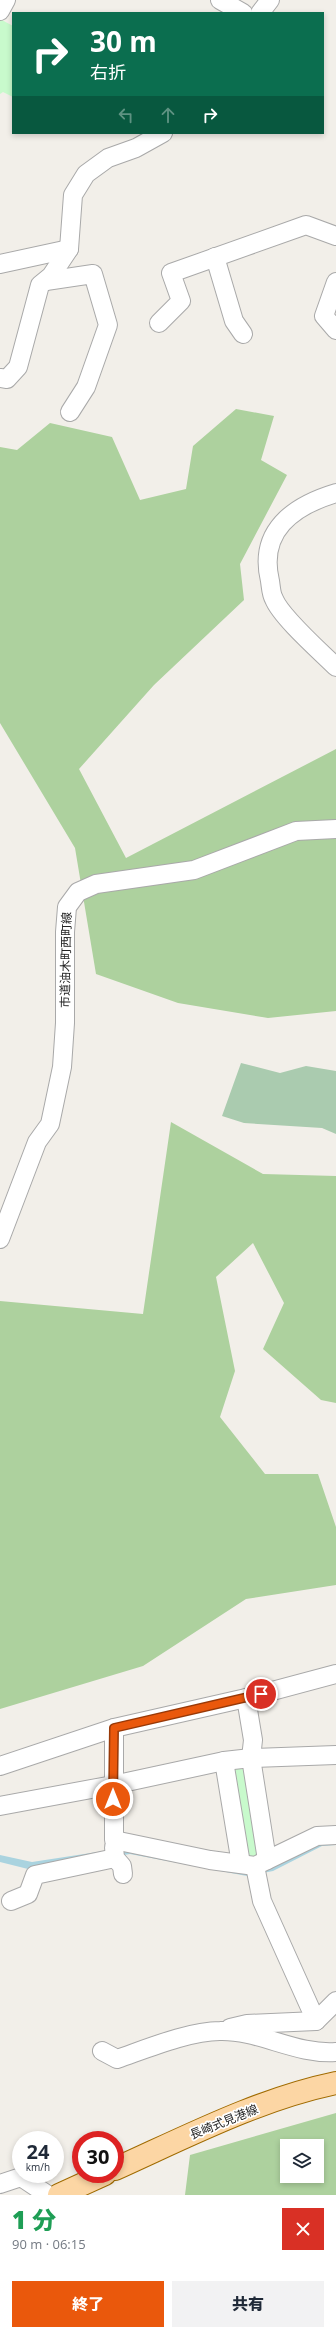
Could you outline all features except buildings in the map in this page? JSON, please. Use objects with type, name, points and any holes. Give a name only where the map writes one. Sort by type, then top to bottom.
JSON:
[{"type":"main road","name":"長崎式見港線","points":[[124,2165],[222,2120],[315,2088],[336,2083]]},
{"type":"main road","points":[[59,2195],[85,2183]]},
{"type":"street","points":[[0,11],[6,0]]},
{"type":"street","points":[[261,12],[270,0]]},
{"type":"street","points":[[222,1],[242,12]]},
{"type":"street","points":[[0,378],[7,379],[18,367],[40,285],[51,276],[69,249],[73,195],[86,174],[108,158],[136,148],[161,134]]},
{"type":"street","points":[[159,323],[181,301],[171,273],[306,225],[336,236]]},
{"type":"street","points":[[0,264],[69,249]]},
{"type":"street","points":[[215,257],[234,321],[243,334]]},
{"type":"street","points":[[46,280],[93,274],[108,325],[86,387],[70,412]]},
{"type":"street","points":[[336,282],[324,316],[336,330]]},
{"type":"street","points":[[336,493],[317,498],[289,515],[272,535],[266,566],[274,600],[296,626],[336,666]]},
{"type":"street","name":"市道油木町西町線","points":[[0,1239],[36,1142],[50,1124],[62,1067],[66,1023],[64,932],[67,907],[78,892],[96,884],[194,870],[296,831],[336,830]]},
{"type":"street","points":[[0,1766],[114,1728],[246,1698],[336,1674]]},
{"type":"street","points":[[246,1698],[253,1740],[251,1758],[254,1863]]},
{"type":"street","points":[[12,1901],[28,1894],[35,1875],[119,1866],[114,1840],[114,1728]]},
{"type":"street","points":[[0,1806],[113,1785],[224,1761],[251,1758],[336,1755]]},
{"type":"street","points":[[224,1761],[254,1863],[262,1901],[316,2021]]},
{"type":"street","points":[[114,1840],[254,1863],[317,1836],[336,1835]]},
{"type":"street","points":[[102,2051],[117,2060],[173,2040],[247,2024],[316,2021],[336,2001]]},
{"type":"street","points":[[220,2031],[248,2035],[306,2050],[336,2052]]},
{"type":"street","points":[[0,2184],[21,2177],[48,2195]]},
{"type":"green space","points":[[0,19],[12,25],[12,96],[3,92],[0,94]]},
{"type":"green space","points":[[236,409],[274,416],[261,460],[287,475],[240,564],[244,600],[154,685],[79,769],[126,858],[336,749],[336,1011],[268,1018],[178,1003],[96,974],[75,848],[0,723],[0,447],[17,450],[50,423],[112,437],[140,500],[186,489],[193,446]]},
{"type":"green space","points":[[241,1063],[280,1073],[306,1066],[336,1071],[336,1134],[322,1128],[244,1123],[222,1116]]},
{"type":"green space","points":[[171,1122],[263,1174],[336,1176],[336,1403],[321,1400],[263,1349],[284,1303],[253,1243],[216,1277],[235,1371],[220,1417],[265,1474],[318,1474],[336,1527],[336,1585],[246,1599],[143,1666],[0,1709],[0,1301],[143,1314]]},
{"type":"green space","points":[[248,1766],[260,1857],[246,1858],[231,1768]]},
{"type":"green space","points":[[336,2113],[336,2195],[185,2195],[190,2155]]},
{"type":"water","points":[[336,1838],[336,1845],[322,1846],[273,1871],[247,1876],[130,1854],[32,1870],[0,1862],[0,1855],[32,1862],[130,1847],[248,1868]]},
{"type":"route","points":[[113,1799],[114,1728],[261,1694]]}]
